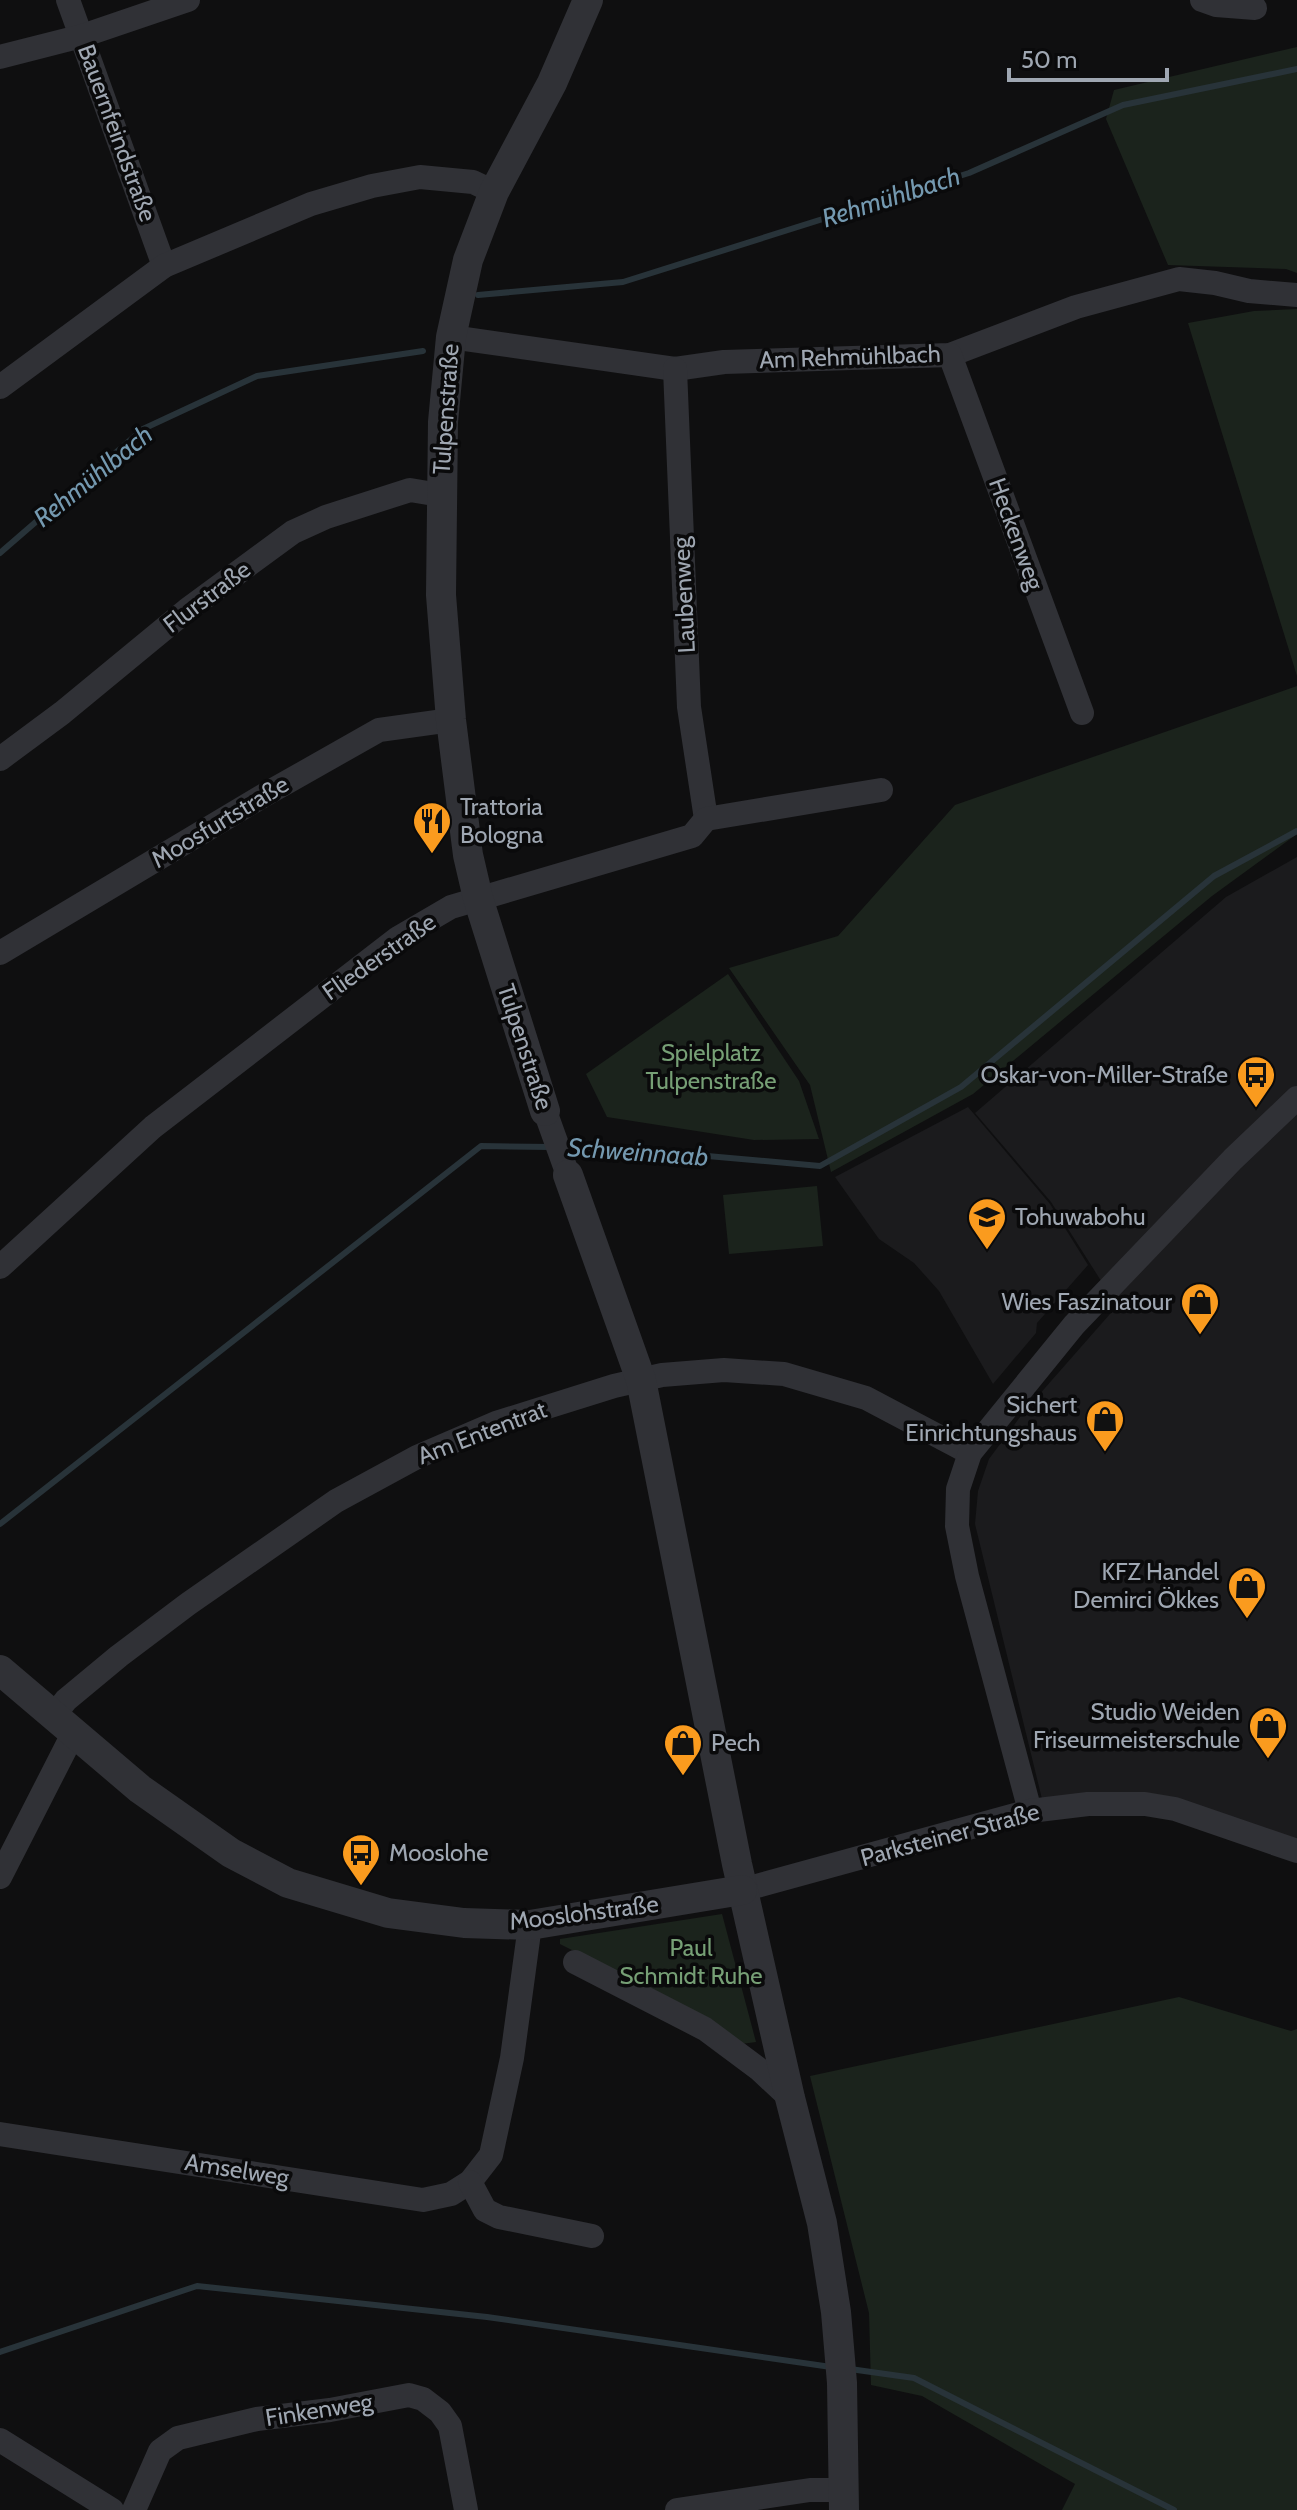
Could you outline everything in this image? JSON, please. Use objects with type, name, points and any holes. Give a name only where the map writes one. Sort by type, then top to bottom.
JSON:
[{"type":"street","name":"Bauernfeindstraße","points":[[68,0],[164,266]]},
{"type":"street","points":[[0,57],[82,36],[188,0]]},
{"type":"street","name":"Tulpenstraße","points":[[588,0],[552,83],[494,192],[468,260],[451,337],[440,495],[441,595],[451,720],[468,855],[478,898],[545,1111],[641,1380],[742,1890]]},
{"type":"street","points":[[1202,0],[1216,5],[1255,8]]},
{"type":"street","points":[[0,387],[164,266],[311,204],[372,186],[420,177],[473,182],[494,192]]},
{"type":"street","name":"Am Rehmühlbach","points":[[451,337],[675,369],[724,362],[950,355],[1076,307],[1179,279],[1249,291],[1293,292]]},
{"type":"street","name":"Heckenweg","points":[[950,355],[1082,713]]},
{"type":"street","name":"Laubenweg","points":[[675,369],[689,707],[706,819]]},
{"type":"street","name":"Flurstraße","points":[[0,759],[62,713],[187,610],[293,532],[326,517],[410,490],[440,495]]},
{"type":"street","name":"Moosfurtstraße","points":[[0,953],[379,730],[451,720]]},
{"type":"street","name":"Fliederstraße","points":[[0,1267],[153,1127],[398,938],[451,907],[692,836],[706,819],[881,790]]},
{"type":"street","points":[[1030,1811],[967,1576],[957,1526],[958,1489],[970,1453],[1074,1325],[1233,1159],[1297,1098]]},
{"type":"street","name":"Am Ententrat","points":[[0,1877],[64,1723],[66,1700],[131,1647],[336,1501],[417,1457],[496,1423],[614,1386],[662,1375],[724,1370],[784,1374],[866,1398],[970,1453]]},
{"type":"street","name":"Mooslohstraße","points":[[0,1670],[140,1789],[231,1853],[288,1883],[388,1913],[464,1923],[530,1925],[742,1890]]},
{"type":"street","name":"Parksteiner Straße","points":[[742,1890],[1030,1811],[1088,1804],[1145,1804],[1175,1809],[1297,1851]]},
{"type":"street","points":[[677,2510],[810,2490],[843,2500],[842,2383],[822,2223],[742,1890]]},
{"type":"street","points":[[530,1925],[512,2058],[491,2155],[470,2182],[485,2210],[499,2217],[592,2236]]},
{"type":"street","name":"Mooslohstraße","points":[[575,1962],[705,2029],[760,2070],[790,2098]]},
{"type":"street","name":"Amselweg","points":[[0,2134],[423,2200],[451,2194],[470,2182]]},
{"type":"street","name":"Finkenweg","points":[[134,2510],[160,2451],[178,2438],[257,2419],[330,2410],[409,2395],[423,2399],[440,2412],[450,2426],[466,2510]]},
{"type":"street","points":[[0,2440],[112,2510]]},
{"type":"shaded area","points":[[1297,857],[1297,1843],[1170,1800],[1042,1799],[975,1524],[978,1491],[989,1459],[1023,1413],[1117,1306],[1051,1202],[975,1113],[1226,897]]},
{"type":"shaded area","name":"Tohuwabohu","points":[[968,1107],[1050,1204],[1088,1265],[1037,1323],[1036,1333],[993,1384],[939,1291],[914,1263],[879,1239],[835,1177]]},
{"type":"green space","points":[[1297,47],[1297,273],[1286,269],[1168,265],[1106,119],[1114,90]]},
{"type":"green space","points":[[1297,309],[1297,676],[1188,323],[1254,311]]},
{"type":"green space","points":[[1297,686],[1297,834],[1212,896],[973,1094],[831,1172],[810,1085],[729,968],[838,936],[955,805]]},
{"type":"green space","name":"Spielplatz Tulpenstraße","points":[[728,974],[799,1081],[819,1139],[754,1140],[607,1117],[586,1074]]},
{"type":"green space","points":[[817,1186],[823,1246],[729,1254],[723,1195]]},
{"type":"green space","name":"Paul Schmidt Ruhe","points":[[722,1914],[756,2042],[741,2044],[660,1994],[560,1944],[560,1939]]},
{"type":"green space","points":[[1179,1997],[1291,2031],[1297,2029],[1297,2510],[1062,2510],[1075,2484],[922,2396],[871,2385],[869,2313],[810,2076]]},
{"type":"waterway","name":"Rehmühlbach","points":[[478,295],[623,282],[969,173],[1123,105],[1297,69]]},
{"type":"waterway","name":"Rehmühlbach","points":[[0,553],[143,429],[257,376],[423,351]]},
{"type":"waterway","name":"Schweinnaab","points":[[566,1147],[617,1148],[820,1166],[961,1087],[1214,876],[1297,831]]},
{"type":"waterway","name":"Schweinnaab","points":[[0,1524],[481,1146],[551,1147]]},
{"type":"waterway","points":[[0,2352],[197,2286],[487,2317],[831,2367]]},
{"type":"waterway","points":[[850,2369],[914,2378],[1174,2510]]},
{"type":"place","name":"Trattoria Bologna","points":[[432,855]]},
{"type":"place","name":"Oskar-von-Miller-Straße","points":[[1256,1109]]},
{"type":"place","name":"Tohuwabohu","points":[[987,1251]]},
{"type":"place","name":"Wies Faszinatour","points":[[1200,1336]]},
{"type":"place","name":"Sichert Einrichtungshaus","points":[[1105,1453]]},
{"type":"place","name":"KFZ Handel Demirci Ökkes","points":[[1247,1620]]},
{"type":"place","name":"Studio Weiden Friseurmeisterschule","points":[[1268,1760]]},
{"type":"place","name":"Pech","points":[[683,1777]]},
{"type":"place","name":"Mooslohe","points":[[361,1887]]}]
